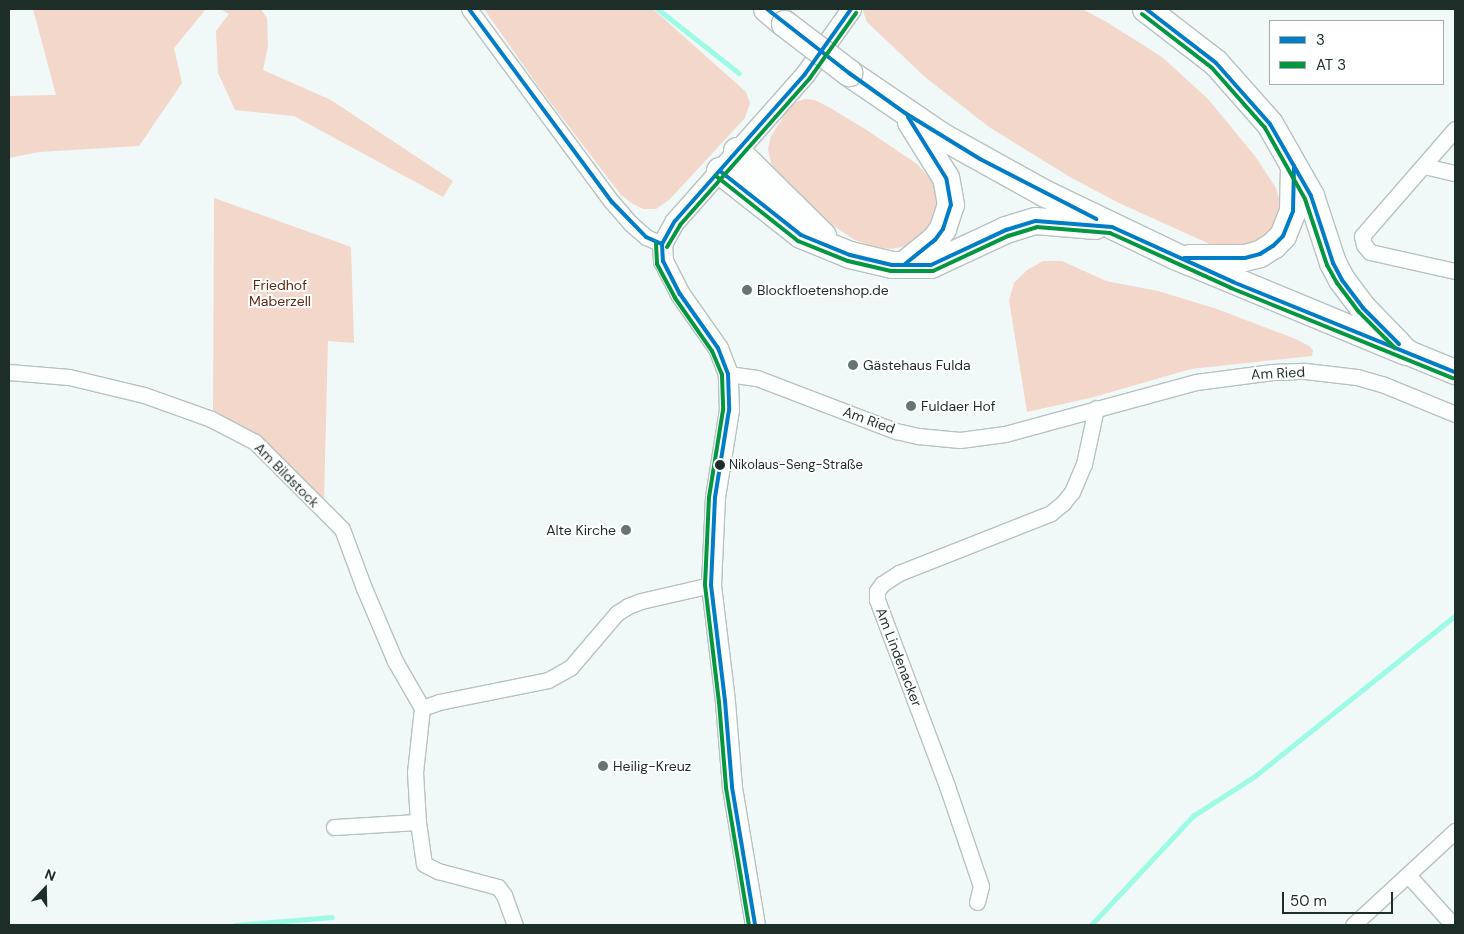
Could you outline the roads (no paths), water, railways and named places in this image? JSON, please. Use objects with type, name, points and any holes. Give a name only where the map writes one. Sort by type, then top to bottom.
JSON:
[{"type":"highway","points":[[1146,9],[1201,50],[1233,79],[1270,124],[1311,196],[1333,263],[1342,280],[1363,308],[1406,352]]},
{"type":"highway","points":[[776,16],[849,73],[905,113],[980,158],[1112,227],[1177,257],[1406,352]]},
{"type":"highway","points":[[905,113],[946,178],[950,206],[943,229],[935,240],[905,264]]},
{"type":"highway","points":[[737,151],[812,223],[832,246]]},
{"type":"highway","points":[[1177,257],[1245,258],[1260,254],[1273,246],[1283,236],[1294,211],[1294,166]]},
{"type":"highway","points":[[720,171],[801,235],[871,262],[892,265],[931,265],[956,255],[1006,230],[1036,221],[1112,227]]},
{"type":"main road","points":[[1406,352],[1455,372]]},
{"type":"street","points":[[469,9],[612,202],[630,223],[646,237],[662,244]]},
{"type":"street","points":[[755,925],[732,787],[725,701],[711,586],[715,497],[729,410],[728,374],[718,348],[680,294],[664,260],[662,244],[675,221],[805,74],[851,9]]},
{"type":"street","points":[[1455,129],[1362,236],[1364,245],[1370,252],[1455,271]]},
{"type":"street","points":[[1424,166],[1455,173]]},
{"type":"street","name":"Am Ried","points":[[728,374],[758,378],[896,431],[951,440],[1005,434],[1196,382],[1272,372],[1306,371],[1358,377],[1382,384],[1455,414]]},
{"type":"street","name":"Am Bildstock","points":[[9,372],[69,377],[144,395],[211,419],[255,442],[342,529],[364,588],[395,660],[422,708]]},
{"type":"street","name":"Am Lindenacker","points":[[976,902],[981,886],[948,786],[877,600],[877,591],[882,584],[899,573],[1051,513],[1063,504],[1072,492],[1084,464],[1096,408]]},
{"type":"street","points":[[516,925],[504,895],[498,887],[438,871],[424,864],[418,822],[415,765],[422,708],[439,702],[548,680],[570,668],[617,613],[628,606],[642,601],[711,586]]},
{"type":"street","points":[[334,827],[418,822]]},
{"type":"street","points":[[1353,925],[1455,831]]},
{"type":"street","points":[[1408,875],[1453,925]]},
{"type":"waterway","points":[[658,9],[739,73]]},
{"type":"waterway","points":[[1091,925],[1193,816],[1255,776],[1455,616]]},
{"type":"waterway","points":[[235,925],[332,917]]},
{"type":"place","name":"Blockfloetenshop.de","points":[[747,290]]},
{"type":"place","name":"Gästehaus Fulda","points":[[853,365]]},
{"type":"place","name":"Fuldaer Hof","points":[[911,406]]},
{"type":"place","name":"Nikolaus-Seng-Straße","points":[[720,465]]},
{"type":"place","name":"Alte Kirche","points":[[626,530]]},
{"type":"place","name":"Heilig-Kreuz","points":[[603,766]]},
{"type":"park label","name":"Friedhof Maberzell","points":[[280,294]]}]
